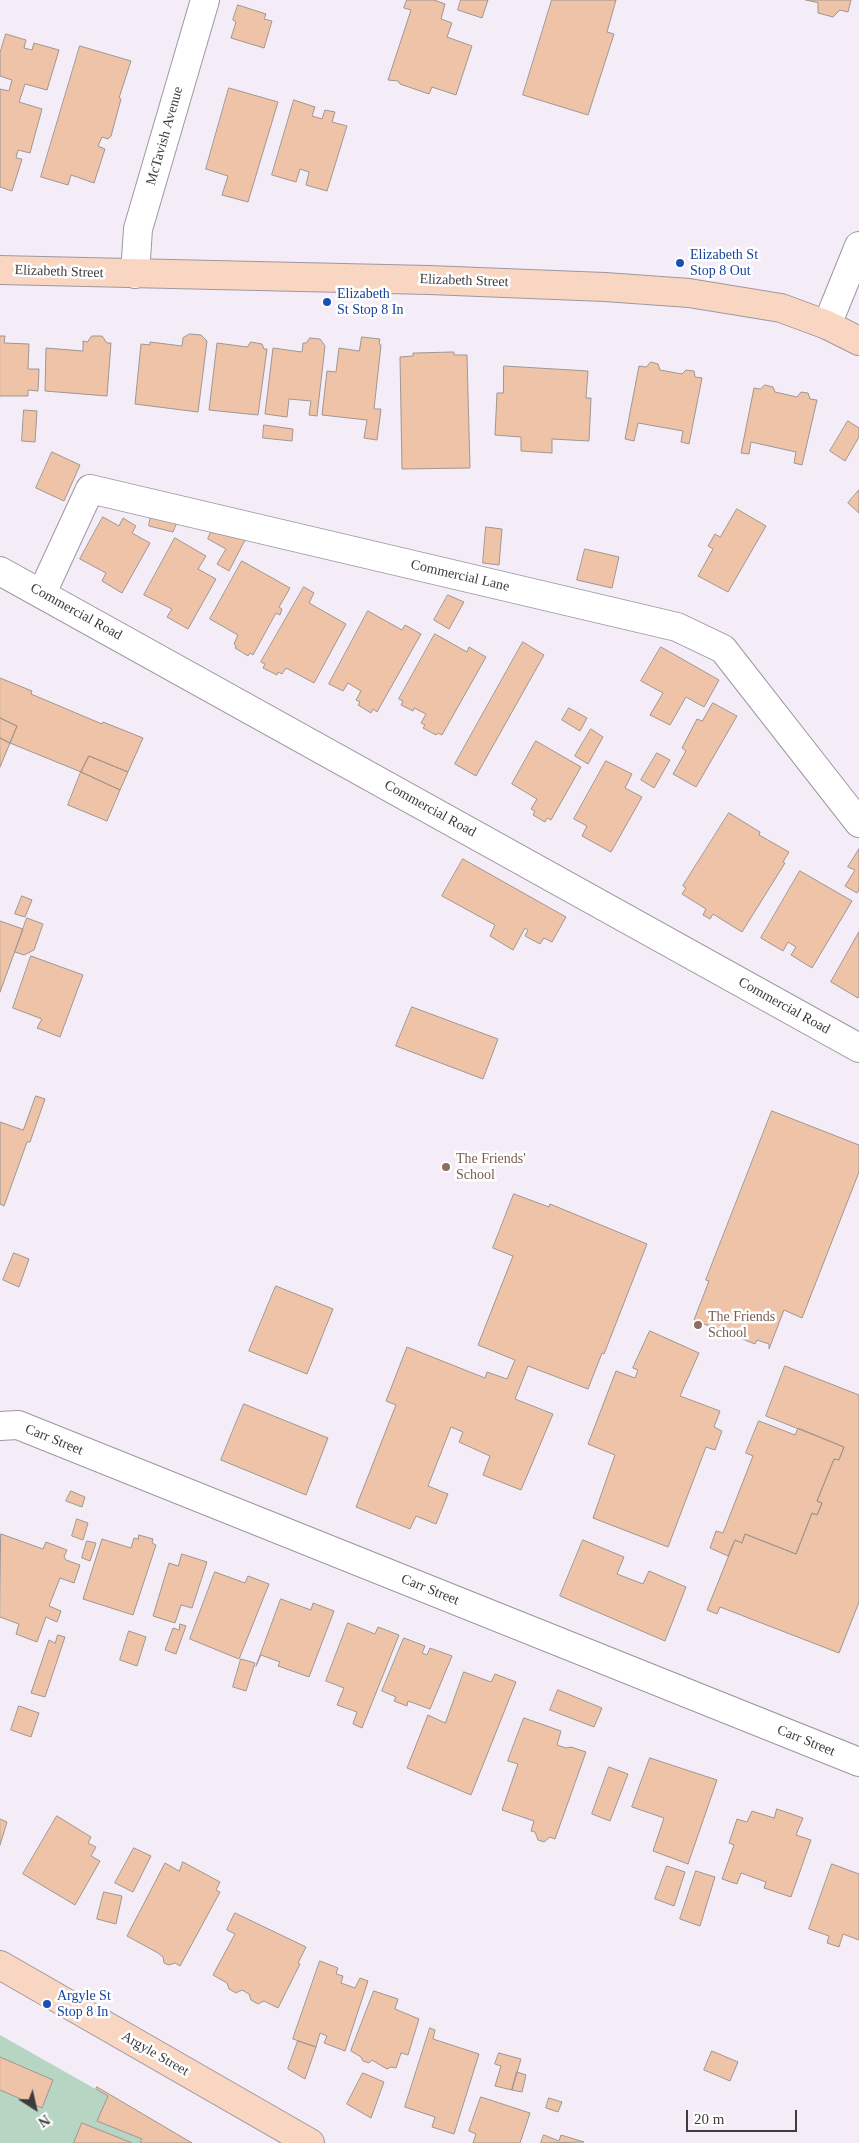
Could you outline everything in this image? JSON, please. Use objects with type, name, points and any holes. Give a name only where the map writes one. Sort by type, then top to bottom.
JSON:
[{"type":"main road","name":"Elizabeth Street","points":[[0,270],[439,280],[605,287],[689,293],[781,308],[827,324],[859,341]]},
{"type":"main road","name":"Argyle Street","points":[[0,1965],[310,2143]]},
{"type":"street","name":"McTavish Avenue","points":[[135,274],[138,229],[205,0]]},
{"type":"street","points":[[827,324],[859,246]]},
{"type":"street","name":"Commercial Lane","points":[[42,593],[90,489],[677,627],[723,650],[859,823]]},
{"type":"street","name":"Commercial Road","points":[[0,571],[859,1048]]},
{"type":"street","name":"Carr Street","points":[[0,1426],[18,1425],[859,1762]]},
{"type":"green space","points":[[0,2035],[191,2143],[0,2143]]},
{"type":"building","points":[[407,0],[434,0],[445,4],[441,19],[452,23],[447,37],[472,46],[456,95],[432,87],[429,94],[400,84],[398,81],[388,80],[411,10],[404,8]]},
{"type":"building","points":[[461,0],[488,0],[482,18],[458,10]]},
{"type":"building","points":[[552,0],[616,0],[607,32],[614,34],[588,115],[523,95]]},
{"type":"building","points":[[806,0],[851,0],[848,12],[840,10],[833,17],[818,13],[818,3]]},
{"type":"building","points":[[238,5],[266,14],[264,19],[272,21],[264,48],[231,38],[236,22],[233,20]]},
{"type":"building","points":[[6,34],[26,40],[24,48],[32,50],[34,43],[59,50],[47,90],[25,84],[19,102],[42,109],[30,153],[18,150],[16,158],[22,159],[12,191],[0,187],[0,89],[9,91],[12,80],[0,76],[0,53]]},
{"type":"building","points":[[80,46],[131,61],[119,98],[121,99],[111,136],[108,139],[102,137],[98,146],[105,149],[94,183],[71,175],[68,185],[41,177]]},
{"type":"building","points":[[229,88],[278,102],[248,202],[222,195],[228,176],[206,169]]},
{"type":"building","points":[[294,100],[315,107],[312,116],[322,119],[325,110],[335,112],[332,122],[347,126],[327,191],[306,185],[309,172],[300,169],[296,182],[272,175]]},
{"type":"building","points":[[190,334],[201,335],[207,341],[198,412],[135,404],[141,344],[150,345],[150,342],[182,346],[183,338]]},
{"type":"building","points":[[0,336],[5,336],[4,343],[29,344],[28,369],[39,369],[38,391],[28,390],[28,396],[0,396]]},
{"type":"building","points":[[92,336],[102,336],[107,343],[111,343],[107,396],[45,391],[46,348],[83,351],[83,341],[87,342]]},
{"type":"building","points":[[362,337],[380,339],[379,344],[381,345],[374,409],[381,409],[377,440],[364,438],[367,420],[322,415],[327,371],[336,372],[339,348],[359,351]]},
{"type":"building","points":[[310,338],[320,339],[325,346],[317,416],[309,415],[311,401],[289,399],[287,417],[265,414],[273,348],[302,352],[303,343],[306,343]]},
{"type":"building","points":[[251,342],[262,344],[264,349],[267,349],[258,415],[209,410],[217,343],[247,347]]},
{"type":"building","points":[[454,352],[454,355],[467,355],[470,468],[402,469],[400,357],[413,356],[413,353]]},
{"type":"building","points":[[651,362],[658,364],[660,370],[682,374],[686,370],[694,371],[695,377],[702,378],[689,444],[681,442],[683,431],[638,423],[634,441],[625,439],[639,366],[646,367]]},
{"type":"building","points":[[504,366],[588,371],[586,398],[591,398],[589,441],[552,439],[552,453],[521,451],[521,437],[495,435],[497,393],[503,393]]},
{"type":"building","points":[[765,385],[773,387],[775,392],[797,397],[801,392],[808,393],[810,399],[817,400],[802,465],[794,463],[796,452],[751,442],[749,454],[741,453],[754,388],[760,389]]},
{"type":"building","points":[[24,410],[37,411],[35,442],[22,441]]},
{"type":"building","points":[[848,421],[859,428],[859,437],[845,461],[830,451]]},
{"type":"building","points":[[264,425],[293,429],[292,441],[263,438]]},
{"type":"building","points":[[52,452],[80,465],[64,501],[36,488]]},
{"type":"building","points":[[859,490],[859,513],[848,503]]},
{"type":"building","points":[[737,509],[766,526],[728,592],[698,576],[713,549],[708,546],[715,534],[720,537]]},
{"type":"building","points":[[151,515],[177,522],[173,532],[149,526]]},
{"type":"building","points":[[103,517],[119,526],[123,518],[136,526],[132,533],[150,543],[122,593],[102,581],[106,573],[80,559]]},
{"type":"building","points":[[486,527],[502,529],[499,565],[483,563]]},
{"type":"building","points":[[211,532],[245,540],[229,571],[217,564],[226,549],[208,539]]},
{"type":"building","points":[[175,538],[206,556],[198,569],[216,579],[188,629],[167,617],[172,609],[144,595]]},
{"type":"building","points":[[585,549],[619,557],[612,588],[577,580]]},
{"type":"building","points":[[242,561],[290,588],[279,607],[282,609],[280,615],[276,613],[253,655],[250,653],[248,656],[235,648],[234,644],[238,635],[210,619]]},
{"type":"building","points":[[304,587],[314,593],[309,603],[346,624],[314,683],[286,668],[282,674],[278,672],[277,675],[263,668],[265,664],[261,662]]},
{"type":"building","points":[[448,595],[464,602],[449,629],[434,620]]},
{"type":"building","points":[[368,611],[402,630],[405,625],[421,634],[377,712],[373,709],[371,713],[358,705],[360,702],[356,700],[361,691],[348,683],[343,691],[329,684]]},
{"type":"building","points":[[435,634],[467,652],[469,647],[486,657],[442,735],[438,733],[436,735],[423,728],[425,725],[421,723],[426,714],[414,708],[413,711],[401,705],[403,701],[399,699]]},
{"type":"building","points":[[523,642],[544,655],[476,776],[455,764]]},
{"type":"building","points":[[661,647],[719,680],[704,707],[686,697],[670,725],[650,715],[663,693],[641,681]]},
{"type":"building","points":[[0,678],[32,691],[31,694],[102,724],[103,722],[143,738],[128,772],[89,756],[81,772],[10,743],[17,726],[0,718]]},
{"type":"building","points":[[713,703],[737,716],[696,787],[673,774],[686,751],[682,748],[697,719],[702,721]]},
{"type":"building","points":[[569,708],[587,718],[580,731],[562,720]]},
{"type":"building","points":[[0,718],[17,726],[10,743],[0,738]]},
{"type":"building","points":[[591,729],[603,737],[588,764],[575,756]]},
{"type":"building","points":[[0,738],[10,743],[0,767]]},
{"type":"building","points":[[536,741],[581,767],[551,820],[547,818],[545,822],[533,815],[535,811],[531,809],[537,799],[512,784]]},
{"type":"building","points":[[657,753],[670,760],[654,788],[641,780]]},
{"type":"building","points":[[89,756],[128,772],[120,790],[81,772]]},
{"type":"building","points":[[606,761],[632,774],[625,788],[642,797],[611,852],[582,836],[587,826],[574,819]]},
{"type":"building","points":[[81,772],[120,790],[107,821],[68,805]]},
{"type":"building","points":[[729,813],[760,832],[759,835],[789,852],[783,862],[785,863],[742,932],[713,914],[710,919],[703,915],[706,909],[682,894],[686,888],[683,886]]},
{"type":"building","points":[[859,849],[859,890],[857,893],[845,886],[855,870],[848,867]]},
{"type":"building","points":[[463,859],[566,917],[552,942],[544,938],[540,944],[525,936],[528,930],[525,928],[513,950],[490,936],[495,925],[442,896]]},
{"type":"building","points":[[800,871],[852,901],[812,968],[791,955],[796,947],[788,942],[783,951],[761,938]]},
{"type":"building","points":[[22,896],[32,900],[25,917],[15,914]]},
{"type":"building","points":[[27,918],[43,924],[34,950],[24,955],[15,952]]},
{"type":"building","points":[[0,921],[23,929],[0,992]]},
{"type":"building","points":[[859,932],[859,996],[858,998],[831,982]]},
{"type":"building","points":[[31,956],[83,975],[60,1037],[37,1028],[42,1019],[13,1008]]},
{"type":"building","points":[[412,1007],[498,1039],[483,1079],[396,1046]]},
{"type":"building","points":[[36,1096],[45,1099],[4,1206],[0,1204],[0,1122],[23,1130]]},
{"type":"building","points":[[772,1111],[859,1145],[859,1172],[802,1318],[784,1310],[769,1349],[769,1344],[757,1340],[755,1344],[694,1320],[709,1281],[706,1280]]},
{"type":"building","points":[[514,1194],[549,1207],[550,1204],[647,1244],[604,1354],[602,1353],[588,1389],[528,1366],[515,1399],[553,1414],[521,1490],[483,1475],[490,1456],[459,1442],[463,1432],[451,1427],[428,1486],[448,1494],[436,1524],[416,1516],[410,1529],[356,1507],[396,1405],[386,1401],[407,1347],[485,1378],[487,1372],[507,1379],[515,1360],[478,1345],[513,1256],[493,1248]]},
{"type":"building","points":[[14,1253],[29,1259],[19,1287],[3,1280]]},
{"type":"building","points":[[276,1286],[333,1309],[307,1374],[249,1351]]},
{"type":"building","points":[[650,1331],[699,1353],[680,1396],[720,1411],[714,1427],[722,1431],[715,1450],[706,1447],[668,1547],[593,1518],[615,1455],[588,1444],[616,1371],[635,1378],[638,1370],[633,1368]]},
{"type":"building","points":[[785,1366],[859,1395],[859,1602],[839,1653],[720,1607],[717,1614],[707,1610],[735,1540],[742,1543],[745,1534],[796,1554],[812,1513],[817,1515],[822,1503],[817,1501],[834,1459],[839,1460],[844,1447],[766,1416]]},
{"type":"building","points":[[244,1404],[328,1438],[306,1495],[221,1460]]},
{"type":"building","points":[[759,1421],[795,1435],[798,1428],[844,1447],[839,1460],[834,1459],[817,1501],[822,1503],[817,1515],[812,1513],[796,1554],[745,1534],[742,1543],[735,1540],[728,1556],[710,1548],[716,1531],[723,1533],[753,1456],[746,1453]]},
{"type":"building","points":[[71,1491],[85,1497],[82,1507],[66,1501]]},
{"type":"building","points":[[77,1519],[88,1523],[83,1540],[72,1536]]},
{"type":"building","points":[[1,1534],[43,1549],[46,1542],[67,1550],[64,1557],[66,1560],[80,1565],[74,1583],[60,1578],[49,1606],[61,1611],[57,1622],[46,1617],[37,1642],[16,1634],[19,1624],[0,1617]]},
{"type":"building","points":[[139,1535],[153,1539],[152,1543],[156,1545],[133,1615],[83,1599],[102,1539],[131,1548],[134,1538],[138,1539]]},
{"type":"building","points":[[583,1540],[624,1557],[617,1574],[643,1584],[649,1571],[686,1587],[665,1641],[560,1596]]},
{"type":"building","points":[[87,1541],[96,1543],[90,1561],[82,1558]]},
{"type":"building","points":[[182,1554],[207,1562],[192,1608],[181,1605],[175,1623],[153,1616],[169,1563],[178,1566]]},
{"type":"building","points":[[215,1572],[245,1583],[248,1576],[269,1584],[239,1659],[190,1639]]},
{"type":"building","points":[[281,1599],[311,1610],[313,1603],[334,1611],[309,1677],[278,1666],[280,1662],[261,1655],[256,1666]]},
{"type":"building","points":[[348,1623],[375,1634],[378,1627],[399,1635],[362,1728],[353,1724],[357,1712],[337,1705],[344,1688],[326,1681]]},
{"type":"building","points":[[180,1624],[186,1626],[176,1654],[165,1650],[173,1628],[179,1630]]},
{"type":"building","points":[[129,1631],[146,1637],[137,1666],[120,1660]]},
{"type":"building","points":[[58,1635],[65,1637],[45,1697],[31,1693],[49,1640],[55,1643]]},
{"type":"building","points":[[404,1638],[425,1646],[422,1653],[427,1655],[430,1648],[452,1656],[430,1709],[408,1701],[407,1706],[394,1701],[396,1697],[382,1691]]},
{"type":"building","points":[[241,1659],[255,1663],[246,1691],[233,1687]]},
{"type":"building","points":[[464,1672],[491,1682],[495,1674],[516,1682],[471,1795],[407,1768],[428,1715],[445,1723]]},
{"type":"building","points":[[558,1690],[602,1708],[594,1727],[550,1710]]},
{"type":"building","points":[[19,1706],[39,1713],[31,1737],[11,1730]]},
{"type":"building","points":[[524,1718],[561,1731],[557,1745],[586,1752],[555,1839],[550,1837],[544,1842],[538,1840],[535,1832],[531,1831],[534,1821],[502,1810],[518,1764],[508,1761]]},
{"type":"building","points":[[650,1758],[717,1780],[688,1864],[653,1851],[664,1818],[632,1807]]},
{"type":"building","points":[[609,1767],[628,1774],[610,1821],[592,1814]]},
{"type":"building","points":[[777,1809],[803,1818],[796,1835],[811,1840],[791,1897],[764,1888],[766,1882],[741,1873],[737,1884],[722,1879],[734,1845],[729,1843],[737,1819],[747,1822],[752,1811],[774,1818]]},
{"type":"building","points":[[57,1816],[91,1837],[88,1843],[96,1847],[91,1856],[100,1861],[75,1905],[23,1874]]},
{"type":"building","points":[[0,1819],[7,1822],[0,1845]]},
{"type":"building","points":[[134,1848],[151,1856],[133,1892],[115,1883]]},
{"type":"building","points":[[183,1862],[220,1882],[216,1890],[220,1892],[180,1966],[175,1963],[169,1965],[164,1963],[163,1957],[158,1953],[127,1936],[165,1863],[179,1871]]},
{"type":"building","points":[[832,1864],[859,1874],[859,1940],[843,1934],[839,1947],[827,1943],[829,1936],[809,1929]]},
{"type":"building","points":[[667,1866],[685,1872],[674,1906],[655,1899]]},
{"type":"building","points":[[696,1871],[715,1877],[700,1926],[680,1919]]},
{"type":"building","points":[[104,1892],[122,1896],[116,1924],[97,1919]]},
{"type":"building","points":[[235,1913],[306,1947],[298,1963],[300,1964],[278,2008],[264,2001],[258,2004],[251,2000],[249,1994],[242,1990],[236,1993],[229,1989],[227,1983],[213,1975],[235,1934],[227,1930]]},
{"type":"building","points":[[320,1961],[338,1968],[336,1974],[343,1976],[341,1983],[355,1988],[360,1978],[368,1981],[345,2051],[324,2043],[327,2036],[320,2033],[316,2047],[293,2039]]},
{"type":"building","points":[[374,1991],[398,1999],[395,2009],[419,2019],[408,2055],[401,2053],[396,2068],[391,2067],[387,2069],[372,2060],[369,2063],[363,2061],[361,2057],[351,2051]]},
{"type":"building","points":[[430,2028],[435,2030],[433,2039],[479,2054],[454,2134],[432,2127],[435,2117],[405,2107]]},
{"type":"building","points":[[298,2041],[316,2047],[305,2079],[288,2069]]},
{"type":"building","points":[[712,2051],[738,2062],[730,2081],[704,2070]]},
{"type":"building","points":[[499,2053],[521,2059],[512,2090],[495,2086],[501,2066],[495,2064]]},
{"type":"building","points":[[0,2057],[53,2080],[42,2108],[0,2090]]},
{"type":"building","points":[[517,2072],[526,2075],[522,2092],[512,2090]]},
{"type":"building","points":[[363,2073],[384,2082],[371,2118],[347,2104]]},
{"type":"building","points":[[97,2087],[192,2143],[140,2143],[142,2139],[97,2121],[108,2096],[96,2089]]},
{"type":"building","points":[[481,2097],[530,2113],[520,2143],[473,2143],[476,2134],[469,2131]]},
{"type":"building","points":[[549,2098],[562,2102],[558,2112],[546,2108]]},
{"type":"building","points":[[82,2123],[132,2143],[74,2143]]},
{"type":"building","points":[[544,2135],[559,2141],[561,2135],[584,2142],[541,2143]]},
{"type":"place","name":"Elizabeth St Stop 8 Out","points":[[680,263]]},
{"type":"place","name":"Elizabeth St Stop 8 In","points":[[327,302]]},
{"type":"place","name":"The Friends' School","points":[[446,1167]]},
{"type":"place","name":"The Friends School","points":[[698,1325]]},
{"type":"place","name":"Argyle St Stop 8 In","points":[[47,2004]]}]
